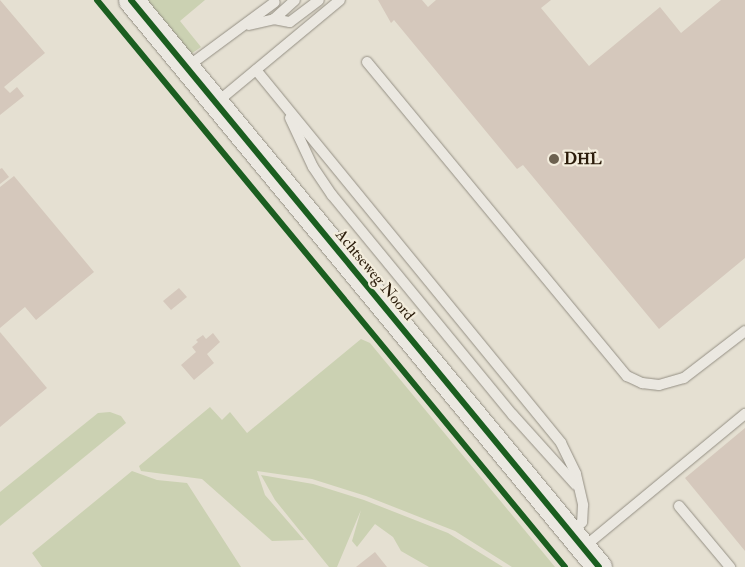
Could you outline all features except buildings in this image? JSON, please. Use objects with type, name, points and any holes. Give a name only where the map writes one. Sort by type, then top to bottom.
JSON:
[{"type":"street","name":"Achtseweg Noord","points":[[131,0],[599,567]]},
{"type":"lane","points":[[274,19],[295,0]]},
{"type":"lane","points":[[186,68],[236,28],[274,19],[290,22],[319,0]]},
{"type":"lane","points":[[216,103],[340,0]]},
{"type":"lane","points":[[246,26],[275,2]]},
{"type":"lane","points":[[367,62],[627,376],[642,382],[659,384],[684,378],[745,330]]},
{"type":"lane","points":[[256,70],[548,425],[570,459],[581,495],[582,522],[577,541]]},
{"type":"lane","points":[[284,104],[313,167],[332,195],[513,415],[570,477],[581,495]]},
{"type":"lane","points":[[577,541],[745,414]]},
{"type":"lane","points":[[680,506],[730,567]]},
{"type":"green space","points":[[143,0],[205,0],[180,21],[201,47],[191,54]]},
{"type":"green space","points":[[361,339],[370,343],[555,567],[512,567],[455,531],[366,496],[312,479],[257,471],[265,495],[304,540],[272,541],[202,479],[141,471],[139,466],[210,407],[222,420],[230,412],[247,433]]},
{"type":"green space","points":[[110,412],[121,416],[126,423],[0,526],[0,492],[98,413]]},
{"type":"green space","points":[[132,471],[157,480],[187,483],[241,567],[42,567],[32,553]]},
{"type":"green space","points":[[261,475],[313,484],[364,500],[448,533],[503,567],[429,567],[401,551],[393,537],[375,524],[357,547],[352,541],[361,510],[337,567],[329,567],[275,500]]},
{"type":"cycle path","points":[[97,0],[565,567]]},
{"type":"cycle path","points":[[131,0],[599,567]]},
{"type":"place","name":"DHL","points":[[554,159]]}]
